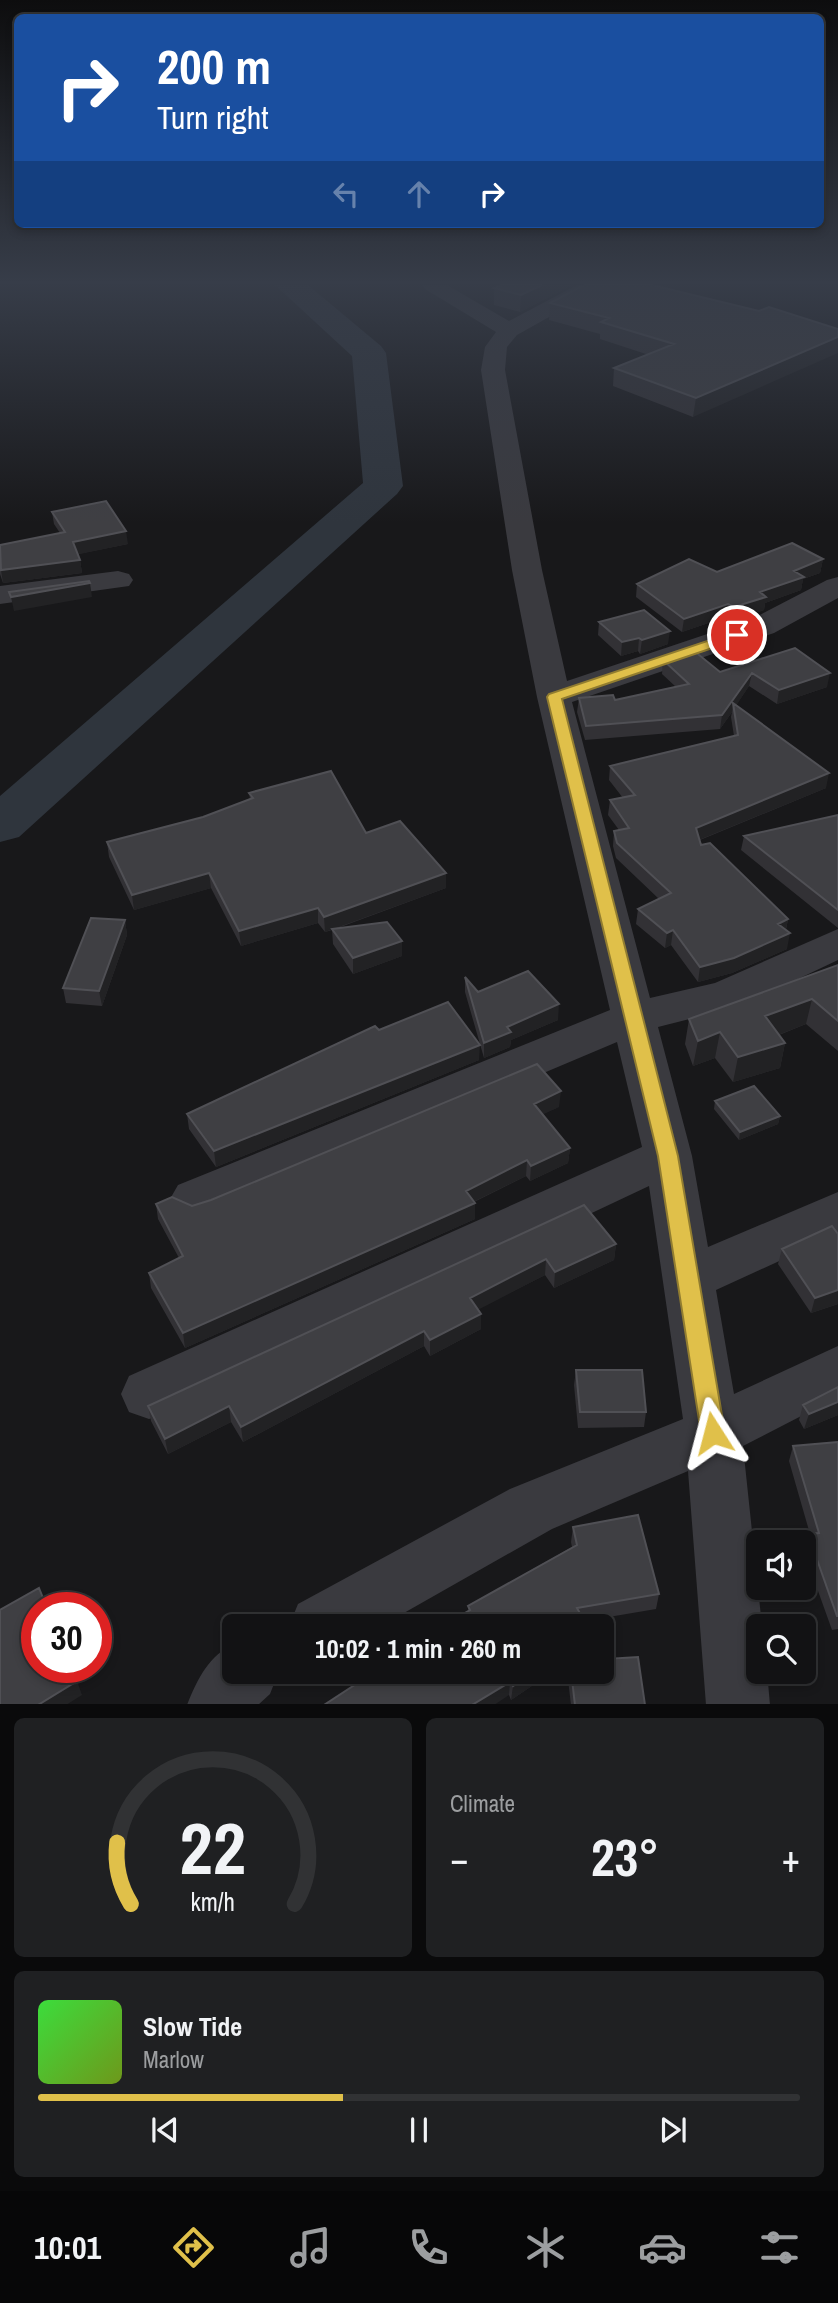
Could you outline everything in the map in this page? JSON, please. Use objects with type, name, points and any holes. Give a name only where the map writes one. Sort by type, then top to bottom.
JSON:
[{"type":"street","points":[[494,365],[527,570],[554,697],[668,1156],[713,1433],[738,1704]]},
{"type":"street","points":[[0,595],[118,580]]},
{"type":"street","points":[[554,697],[763,626],[838,586]]},
{"type":"street","points":[[195,1199],[635,1017],[726,995],[838,943]]},
{"type":"street","points":[[149,1394],[668,1156]]},
{"type":"street","points":[[688,1279],[838,1212]]},
{"type":"street","points":[[342,1614],[531,1509],[713,1433],[838,1370]]},
{"type":"street","points":[[219,1704],[233,1684]]},
{"type":"building","points":[[623,365],[774,365],[696,398],[614,368]]},
{"type":"building","points":[[106,501],[126,531],[73,542],[80,560],[1,570],[0,545],[65,532],[52,512]]},
{"type":"building","points":[[792,543],[823,559],[794,571],[804,577],[760,592],[766,597],[734,607],[728,604],[684,619],[637,584],[689,559],[717,572]]},
{"type":"building","points":[[90,583],[11,597],[9,592]]},
{"type":"building","points":[[644,610],[670,631],[642,640],[639,638],[622,642],[599,622]]},
{"type":"building","points":[[795,648],[830,673],[779,690],[752,673],[722,715],[586,726],[579,698],[613,695],[615,700],[689,684],[663,660],[693,650],[720,672]]},
{"type":"building","points":[[733,703],[829,773],[696,828],[701,845],[710,843],[788,919],[778,924],[790,933],[734,958],[700,967],[673,930],[667,933],[638,909],[671,893],[617,843],[614,831],[629,828],[610,800],[635,795],[610,766],[738,735]]},
{"type":"building","points":[[331,771],[366,833],[400,821],[446,873],[324,917],[318,908],[239,931],[209,873],[132,895],[107,842],[203,817],[253,798],[249,793]]},
{"type":"building","points":[[838,815],[838,910],[744,836]]},
{"type":"building","points":[[91,918],[125,920],[99,991],[63,988]]},
{"type":"building","points":[[387,922],[402,941],[353,958],[332,929]]},
{"type":"building","points":[[838,965],[838,1021],[812,999],[765,1016],[785,1043],[738,1057],[720,1032],[698,1041],[689,1019]]},
{"type":"building","points":[[528,971],[559,1004],[507,1027],[511,1032],[484,1043],[465,977],[478,992]]},
{"type":"building","points":[[448,1002],[480,1045],[214,1151],[187,1114],[375,1026],[379,1030]]},
{"type":"building","points":[[537,1064],[561,1091],[534,1104],[570,1148],[531,1166],[527,1160],[466,1191],[475,1203],[183,1333],[149,1273],[183,1256],[156,1204],[172,1197],[192,1206],[211,1200]]},
{"type":"building","points":[[754,1086],[780,1116],[740,1132],[715,1101]]},
{"type":"building","points":[[584,1205],[616,1244],[555,1272],[546,1259],[470,1298],[481,1314],[430,1340],[424,1331],[241,1427],[229,1406],[165,1439],[148,1406]]},
{"type":"building","points":[[832,1226],[838,1234],[838,1290],[815,1298],[782,1249]]},
{"type":"building","points":[[576,1370],[642,1370],[646,1412],[580,1412]]},
{"type":"building","points":[[838,1387],[838,1402],[809,1414],[803,1405]]},
{"type":"building","points":[[838,1442],[838,1616],[816,1557],[816,1533],[819,1533],[793,1446]]},
{"type":"building","points":[[638,1515],[659,1594],[577,1608],[580,1614],[463,1614],[470,1610],[468,1606],[577,1545],[573,1527]]},
{"type":"building","points":[[21,1598],[21,1683],[74,1683],[40,1704],[0,1704],[0,1610]]},
{"type":"building","points":[[638,1657],[645,1704],[575,1704],[573,1684],[614,1684],[614,1658]]},
{"type":"building","points":[[356,1684],[507,1684],[474,1704],[326,1704]]},
{"type":"waterway","points":[[0,825],[383,486],[370,365]]},
{"type":"route","points":[[713,1433],[668,1156],[554,697],[737,635]]}]
